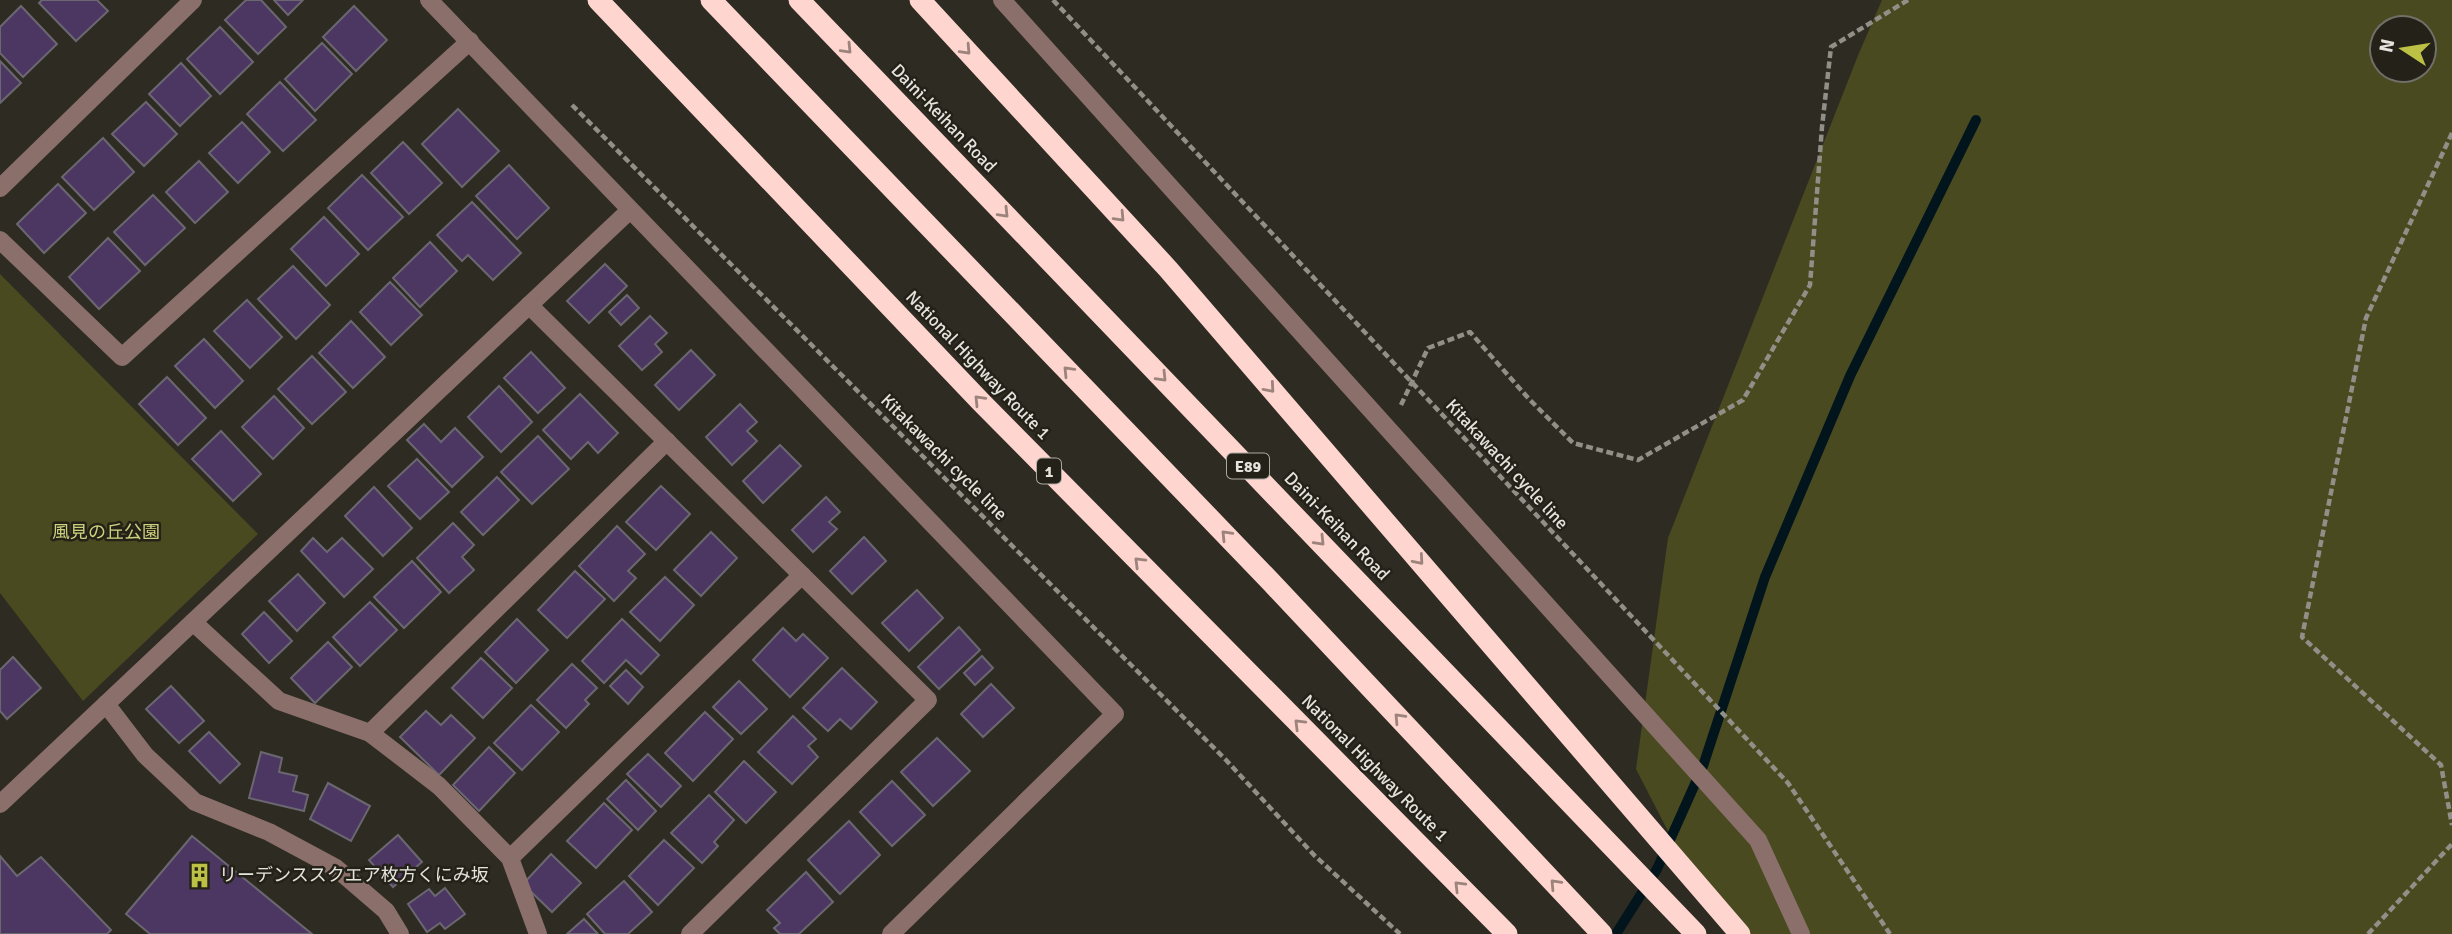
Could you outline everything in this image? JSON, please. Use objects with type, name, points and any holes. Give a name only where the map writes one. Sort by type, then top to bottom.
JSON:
[{"type":"highway","name":"National Highway Route 1","points":[[598,0],[991,412],[1507,934]]},
{"type":"highway","points":[[711,0],[1271,582],[1602,934]]},
{"type":"highway","name":"Daini-Keihan Road","points":[[799,0],[1696,934]]},
{"type":"highway","points":[[919,0],[1168,269],[1740,934]]},
{"type":"street","points":[[0,188],[193,0]]},
{"type":"street","points":[[429,0],[1115,714],[891,934]]},
{"type":"street","points":[[1002,0],[1758,840],[1801,934]]},
{"type":"street","points":[[0,240],[122,357],[470,41]]},
{"type":"street","points":[[0,804],[629,211]]},
{"type":"street","points":[[529,305],[928,701],[690,934]]},
{"type":"street","points":[[370,733],[667,441]]},
{"type":"street","points":[[510,858],[802,575]]},
{"type":"street","points":[[193,622],[279,701],[370,733],[439,786],[510,858],[538,934]]},
{"type":"street","points":[[106,704],[145,755],[195,802],[269,832],[336,868],[386,911],[400,934]]},
{"type":"path","name":"Kitakawachi cycle line","points":[[1053,0],[1788,783],[1890,934]]},
{"type":"path","points":[[1390,431],[1428,348],[1470,332],[1529,399],[1573,443],[1638,460],[1743,400],[1811,285],[1822,127],[1831,47],[1908,0]]},
{"type":"path","name":"Kitakawachi cycle line","points":[[566,99],[1226,760],[1314,855],[1400,934]]},
{"type":"path","points":[[2452,134],[2366,318],[2302,637],[2441,765],[2452,825]]},
{"type":"path","points":[[2368,934],[2452,844]]},
{"type":"green space","points":[[1882,0],[2452,0],[2452,934],[1748,934],[1707,907],[1636,769],[1668,538]]},
{"type":"green space","name":"風見の丘公園","points":[[0,274],[258,534],[83,701],[0,593]]},
{"type":"building","points":[[42,0],[97,0],[108,11],[76,41],[39,3]]},
{"type":"building","points":[[246,0],[261,0],[286,27],[258,54],[225,20]]},
{"type":"building","points":[[274,0],[303,0],[288,15]]},
{"type":"building","points":[[21,6],[57,44],[23,77],[0,53],[0,27]]},
{"type":"building","points":[[354,6],[387,40],[356,71],[323,37]]},
{"type":"building","points":[[220,27],[253,62],[220,94],[187,59]]},
{"type":"building","points":[[322,43],[352,74],[315,111],[285,79]]},
{"type":"building","points":[[0,61],[21,83],[0,103]]},
{"type":"building","points":[[181,63],[211,96],[180,126],[149,94]]},
{"type":"building","points":[[280,82],[316,120],[283,151],[247,114]]},
{"type":"building","points":[[146,102],[177,134],[144,166],[112,134]]},
{"type":"building","points":[[458,109],[499,151],[462,187],[422,144]]},
{"type":"building","points":[[242,122],[270,152],[238,183],[209,153]]},
{"type":"building","points":[[103,138],[134,172],[94,210],[62,177]]},
{"type":"building","points":[[403,142],[442,183],[409,214],[371,173]]},
{"type":"building","points":[[199,161],[228,192],[195,223],[166,192]]},
{"type":"building","points":[[509,165],[549,208],[517,239],[476,196]]},
{"type":"building","points":[[362,175],[403,217],[368,250],[328,208]]},
{"type":"building","points":[[58,184],[86,213],[44,253],[17,224]]},
{"type":"building","points":[[153,195],[185,228],[145,265],[114,232]]},
{"type":"building","points":[[472,202],[521,253],[493,280],[468,255],[462,261],[437,235]]},
{"type":"building","points":[[324,217],[359,254],[326,286],[291,249]]},
{"type":"building","points":[[108,238],[140,271],[99,309],[69,277]]},
{"type":"building","points":[[430,242],[457,271],[420,307],[393,278]]},
{"type":"building","points":[[605,264],[627,286],[589,323],[567,301]]},
{"type":"building","points":[[293,266],[330,305],[296,339],[258,299]]},
{"type":"building","points":[[390,282],[422,315],[391,345],[360,312]]},
{"type":"building","points":[[627,295],[639,308],[621,325],[609,312]]},
{"type":"building","points":[[247,300],[282,337],[250,368],[214,331]]},
{"type":"building","points":[[650,316],[667,333],[655,344],[662,352],[642,370],[619,346]]},
{"type":"building","points":[[351,321],[385,357],[353,388],[319,353]]},
{"type":"building","points":[[204,339],[243,381],[215,408],[175,366]]},
{"type":"building","points":[[691,350],[715,375],[679,410],[655,385]]},
{"type":"building","points":[[531,352],[565,388],[538,413],[504,378]]},
{"type":"building","points":[[312,356],[346,392],[312,424],[278,389]]},
{"type":"building","points":[[167,377],[206,418],[178,445],[139,404]]},
{"type":"building","points":[[499,386],[532,422],[501,452],[468,417]]},
{"type":"building","points":[[580,394],[618,433],[598,453],[588,442],[571,459],[543,430]]},
{"type":"building","points":[[274,396],[304,428],[273,459],[242,427]]},
{"type":"building","points":[[740,404],[757,422],[747,431],[757,441],[732,465],[706,437]]},
{"type":"building","points":[[424,424],[441,442],[455,428],[483,457],[452,487],[407,440]]},
{"type":"building","points":[[221,431],[261,474],[233,501],[192,459]]},
{"type":"building","points":[[538,436],[569,469],[532,504],[501,472]]},
{"type":"building","points":[[780,445],[801,466],[763,503],[743,481]]},
{"type":"building","points":[[417,459],[449,492],[420,519],[388,486]]},
{"type":"building","points":[[497,477],[519,500],[483,535],[461,512]]},
{"type":"building","points":[[661,486],[690,514],[656,550],[626,522]]},
{"type":"building","points":[[374,487],[412,528],[383,556],[345,516]]},
{"type":"building","points":[[826,497],[840,512],[829,522],[837,529],[813,552],[792,530]]},
{"type":"building","points":[[453,523],[474,545],[462,557],[474,570],[449,593],[417,558]]},
{"type":"building","points":[[617,526],[645,554],[628,571],[636,578],[614,601],[579,566]]},
{"type":"building","points":[[711,532],[737,558],[701,596],[674,570]]},
{"type":"building","points":[[864,537],[886,561],[852,594],[830,571]]},
{"type":"building","points":[[313,538],[327,552],[342,538],[373,569],[344,597],[301,551]]},
{"type":"building","points":[[412,561],[441,592],[404,628],[374,597]]},
{"type":"building","points":[[575,571],[605,599],[567,638],[538,610]]},
{"type":"building","points":[[298,574],[325,603],[297,631],[269,601]]},
{"type":"building","points":[[665,577],[694,605],[660,641],[630,612]]},
{"type":"building","points":[[917,590],[943,618],[909,651],[882,623]]},
{"type":"building","points":[[370,602],[397,630],[360,666],[333,637]]},
{"type":"building","points":[[264,612],[292,641],[269,663],[242,634]]},
{"type":"building","points":[[517,619],[548,650],[516,683],[485,652]]},
{"type":"building","points":[[622,619],[659,655],[641,674],[626,660],[604,683],[582,661]]},
{"type":"building","points":[[959,627],[980,650],[939,689],[918,667]]},
{"type":"building","points":[[783,628],[796,641],[803,634],[828,658],[790,697],[753,660]]},
{"type":"building","points":[[328,642],[352,667],[315,703],[291,678]]},
{"type":"building","points":[[982,656],[993,668],[975,685],[964,673]]},
{"type":"building","points":[[13,657],[41,688],[7,719],[0,711],[0,670]]},
{"type":"building","points":[[481,658],[512,688],[483,718],[452,688]]},
{"type":"building","points":[[572,664],[597,688],[585,700],[589,704],[566,728],[537,700]]},
{"type":"building","points":[[842,668],[877,702],[851,729],[840,719],[828,731],[803,708]]},
{"type":"building","points":[[626,670],[643,687],[628,704],[610,686]]},
{"type":"building","points":[[739,681],[767,709],[741,734],[713,707]]},
{"type":"building","points":[[991,684],[1014,708],[983,737],[961,714]]},
{"type":"building","points":[[171,686],[204,721],[179,743],[146,709]]},
{"type":"building","points":[[531,705],[559,732],[522,770],[494,743]]},
{"type":"building","points":[[426,711],[441,725],[451,715],[475,738],[439,775],[400,737]]},
{"type":"building","points":[[705,712],[733,739],[693,781],[665,753]]},
{"type":"building","points":[[793,716],[816,739],[808,746],[818,757],[792,784],[758,752]]},
{"type":"building","points":[[209,732],[240,764],[220,783],[189,751]]},
{"type":"building","points":[[937,738],[970,771],[933,806],[901,772]]},
{"type":"building","points":[[489,747],[515,773],[479,811],[453,785]]},
{"type":"building","points":[[261,752],[282,758],[279,772],[297,776],[293,791],[308,795],[304,811],[249,798]]},
{"type":"building","points":[[648,754],[681,786],[661,807],[627,774]]},
{"type":"building","points":[[744,761],[776,792],[746,823],[715,792]]},
{"type":"building","points":[[626,780],[656,811],[638,830],[607,799]]},
{"type":"building","points":[[892,781],[925,815],[892,846],[860,812]]},
{"type":"building","points":[[328,783],[370,806],[351,841],[310,819]]},
{"type":"building","points":[[709,795],[734,820],[714,842],[718,846],[702,863],[671,833]]},
{"type":"building","points":[[604,803],[632,830],[596,868],[567,841]]},
{"type":"building","points":[[849,821],[880,855],[840,894],[808,860]]},
{"type":"building","points":[[398,835],[422,862],[393,887],[369,860]]},
{"type":"building","name":"リーデンススクエア枚方くにみ坂","points":[[192,836],[312,934],[150,934],[126,914]]},
{"type":"building","points":[[664,840],[694,868],[658,905],[629,876]]},
{"type":"building","points":[[551,854],[581,883],[552,912],[523,884]]},
{"type":"building","points":[[0,856],[17,876],[41,857],[111,930],[107,934],[0,934]]},
{"type":"building","points":[[806,872],[833,902],[799,934],[780,934],[774,928],[780,923],[767,910]]},
{"type":"building","points":[[624,881],[652,912],[628,934],[605,934],[587,914]]},
{"type":"building","points":[[445,888],[465,914],[445,929],[440,923],[427,932],[408,904],[429,889],[435,896]]},
{"type":"building","points":[[584,919],[598,934],[567,934]]},
{"type":"waterway","points":[[1616,934],[1657,869],[1703,766],[1765,577],[1850,376],[1976,120]]},
{"type":"place","name":"リーデンススクエア枚方くにみ坂","points":[[199,875]]}]
